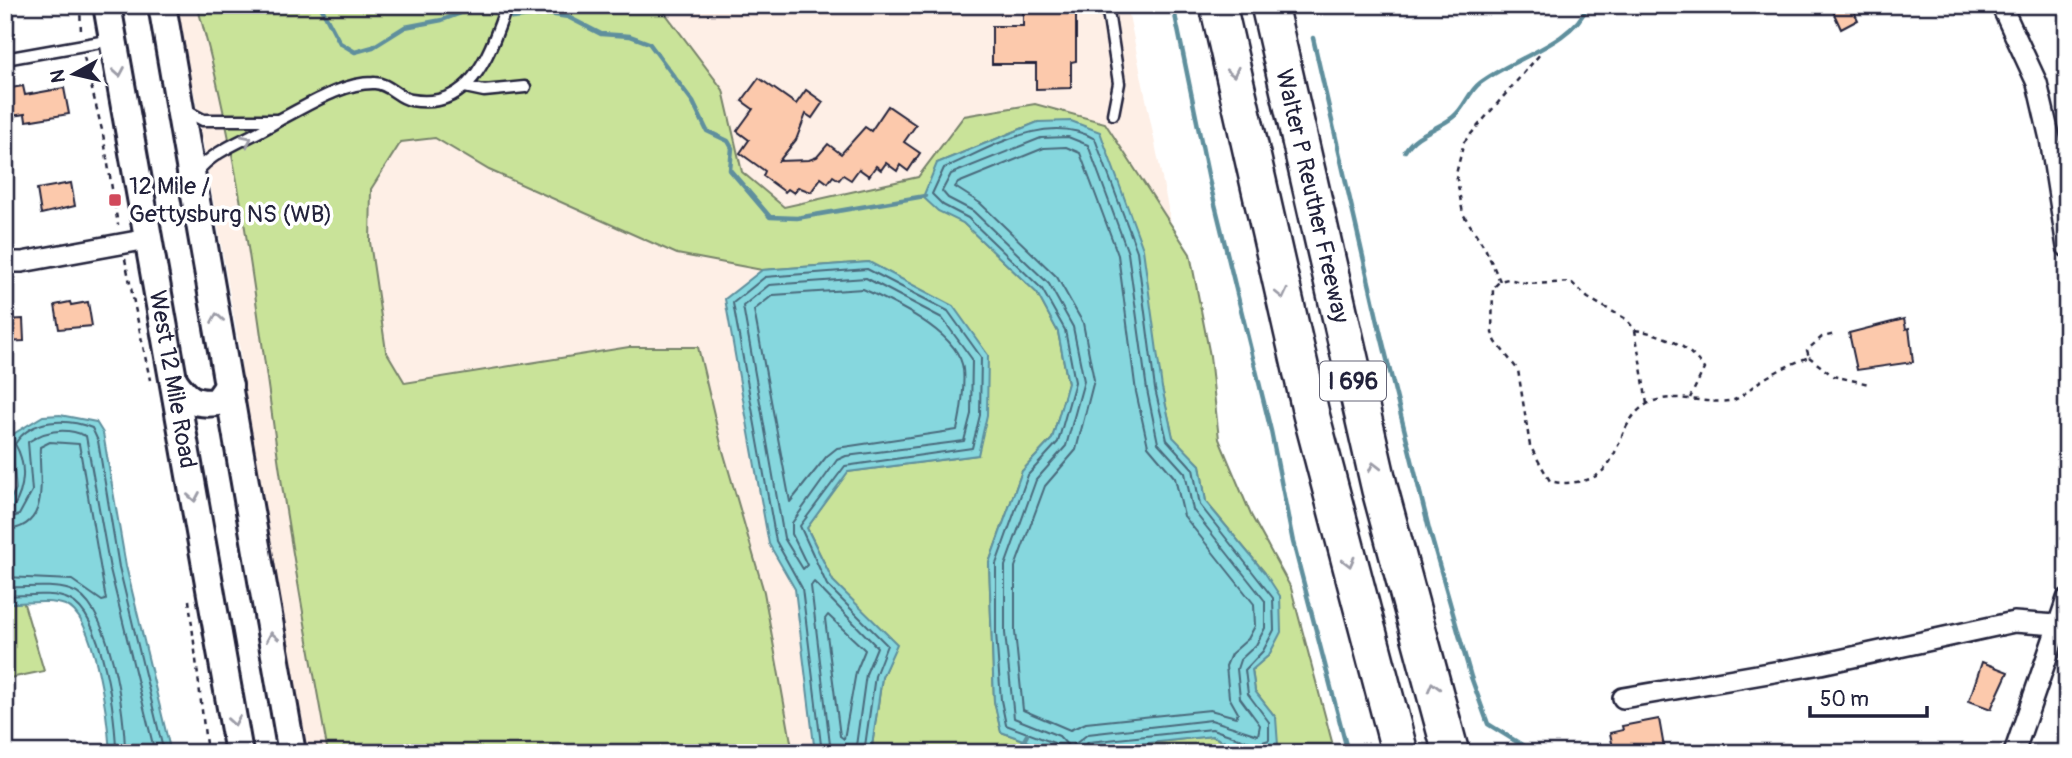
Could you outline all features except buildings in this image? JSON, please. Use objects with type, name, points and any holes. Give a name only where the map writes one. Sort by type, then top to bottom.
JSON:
[{"type":"highway","name":"Walter P Reuther Freeway","points":[[1219,5],[1311,414],[1400,753]]},
{"type":"highway","name":"Walter P Reuther Freeway","points":[[1269,5],[1380,490],[1451,753]]},
{"type":"main road","name":"West 12 Mile Road","points":[[107,5],[148,239],[162,382],[239,753]]},
{"type":"main road","points":[[162,5],[292,753]]},
{"type":"main road","points":[[162,382],[185,397],[204,404],[217,402],[229,385]]},
{"type":"street","points":[[2001,5],[2037,83],[2050,139],[2067,247]]},
{"type":"street","points":[[5,262],[148,239]]},
{"type":"street","points":[[2014,753],[2067,599]]},
{"type":"street","points":[[1623,698],[1821,664],[2014,622],[2057,625]]},
{"type":"lane","points":[[192,178],[205,161],[257,135],[279,120],[327,95],[364,83],[377,82],[407,99],[429,103],[448,98],[465,87],[481,69],[507,5]]},
{"type":"lane","points":[[1107,5],[1119,83],[1113,114]]},
{"type":"lane","points":[[5,59],[113,40]]},
{"type":"lane","points":[[465,87],[484,91],[525,87]]},
{"type":"lane","points":[[179,103],[189,115],[203,120],[279,120]]},
{"type":"path","points":[[80,5],[83,46],[103,134],[122,244],[162,382]]},
{"type":"path","points":[[1500,281],[1485,248],[1463,214],[1456,174],[1464,142],[1541,53]]},
{"type":"path","points":[[1647,404],[1635,330],[1626,319],[1588,298],[1571,282],[1549,285],[1508,279],[1500,281],[1493,288],[1491,297],[1495,311],[1492,333],[1518,370],[1530,446],[1550,481],[1559,484],[1593,479],[1608,468],[1626,426],[1634,414],[1647,404],[1690,398],[1736,399],[1757,384],[1809,357]]},
{"type":"path","points":[[1635,330],[1656,333],[1694,353],[1704,369],[1690,398]]},
{"type":"path","points":[[1836,334],[1822,337],[1811,344],[1807,350],[1809,357],[1833,376],[1868,384]]},
{"type":"path","points":[[188,589],[207,753]]},
{"type":"shaded area","points":[[171,5],[1127,5],[1201,371],[1304,753],[301,753],[244,409],[240,351],[194,92],[178,45]]},
{"type":"green space","points":[[197,5],[659,5],[723,90],[742,172],[784,207],[918,177],[964,116],[1035,104],[1105,123],[1190,254],[1210,356],[1219,439],[1251,515],[1291,588],[1335,753],[1060,753],[871,753],[882,677],[896,644],[833,581],[807,528],[847,472],[978,455],[869,262],[762,270],[677,254],[489,170],[435,138],[401,142],[371,189],[370,242],[386,351],[405,383],[629,347],[698,347],[721,444],[764,592],[793,753],[328,753],[284,501],[246,234],[212,62]],"holes":[[[1038,122],[1162,388],[1173,438],[1200,465],[1206,502],[1265,573],[1269,655],[1252,669],[1255,691],[1276,718],[1232,746],[1212,736],[1060,753],[1001,732],[994,701],[989,563],[1022,471],[1052,439],[1068,384],[1058,332],[1037,293],[963,223],[937,163]]]},
{"type":"green space","points":[[5,540],[44,671],[5,679]]},
{"type":"water","points":[[1071,121],[1100,132],[1143,249],[1162,388],[1173,437],[1200,465],[1206,502],[1265,573],[1280,596],[1281,632],[1269,655],[1252,670],[1255,691],[1276,718],[1278,745],[1245,748],[1212,736],[1060,753],[1001,732],[994,701],[989,563],[1022,471],[1052,439],[1068,383],[1058,332],[1037,293],[963,223],[938,211],[923,197],[937,163],[1038,122]]},
{"type":"water","points":[[869,262],[953,306],[988,355],[987,415],[978,455],[848,472],[807,528],[833,581],[897,644],[882,677],[871,753],[815,753],[795,589],[769,544],[725,299],[762,270]]},
{"type":"water","points":[[60,415],[96,422],[103,433],[126,566],[171,753],[110,753],[98,672],[85,628],[76,613],[58,603],[5,603],[5,509],[16,489],[12,452],[5,448],[5,439],[43,416]]},
{"type":"waterway","points":[[320,5],[340,43],[355,52],[373,47],[405,27],[442,20],[483,5]]},
{"type":"waterway","points":[[497,5],[513,18],[549,14],[568,17],[601,34],[630,36],[649,43],[693,102],[707,131],[728,141],[732,148],[730,170],[770,217],[797,218],[925,196]]},
{"type":"waterway","points":[[1173,5],[1209,180],[1271,431],[1293,542],[1348,753]]},
{"type":"waterway","points":[[1405,151],[1421,135],[1457,113],[1480,83],[1569,30],[1580,19],[1588,5]]},
{"type":"waterway","points":[[1313,38],[1380,331],[1429,529],[1471,677],[1488,724],[1535,753]]},
{"type":"waterway","points":[[1017,753],[1027,735]]},
{"type":"place","name":"12 Mile / Gettysburg NS (WB)","points":[[115,200]]}]
